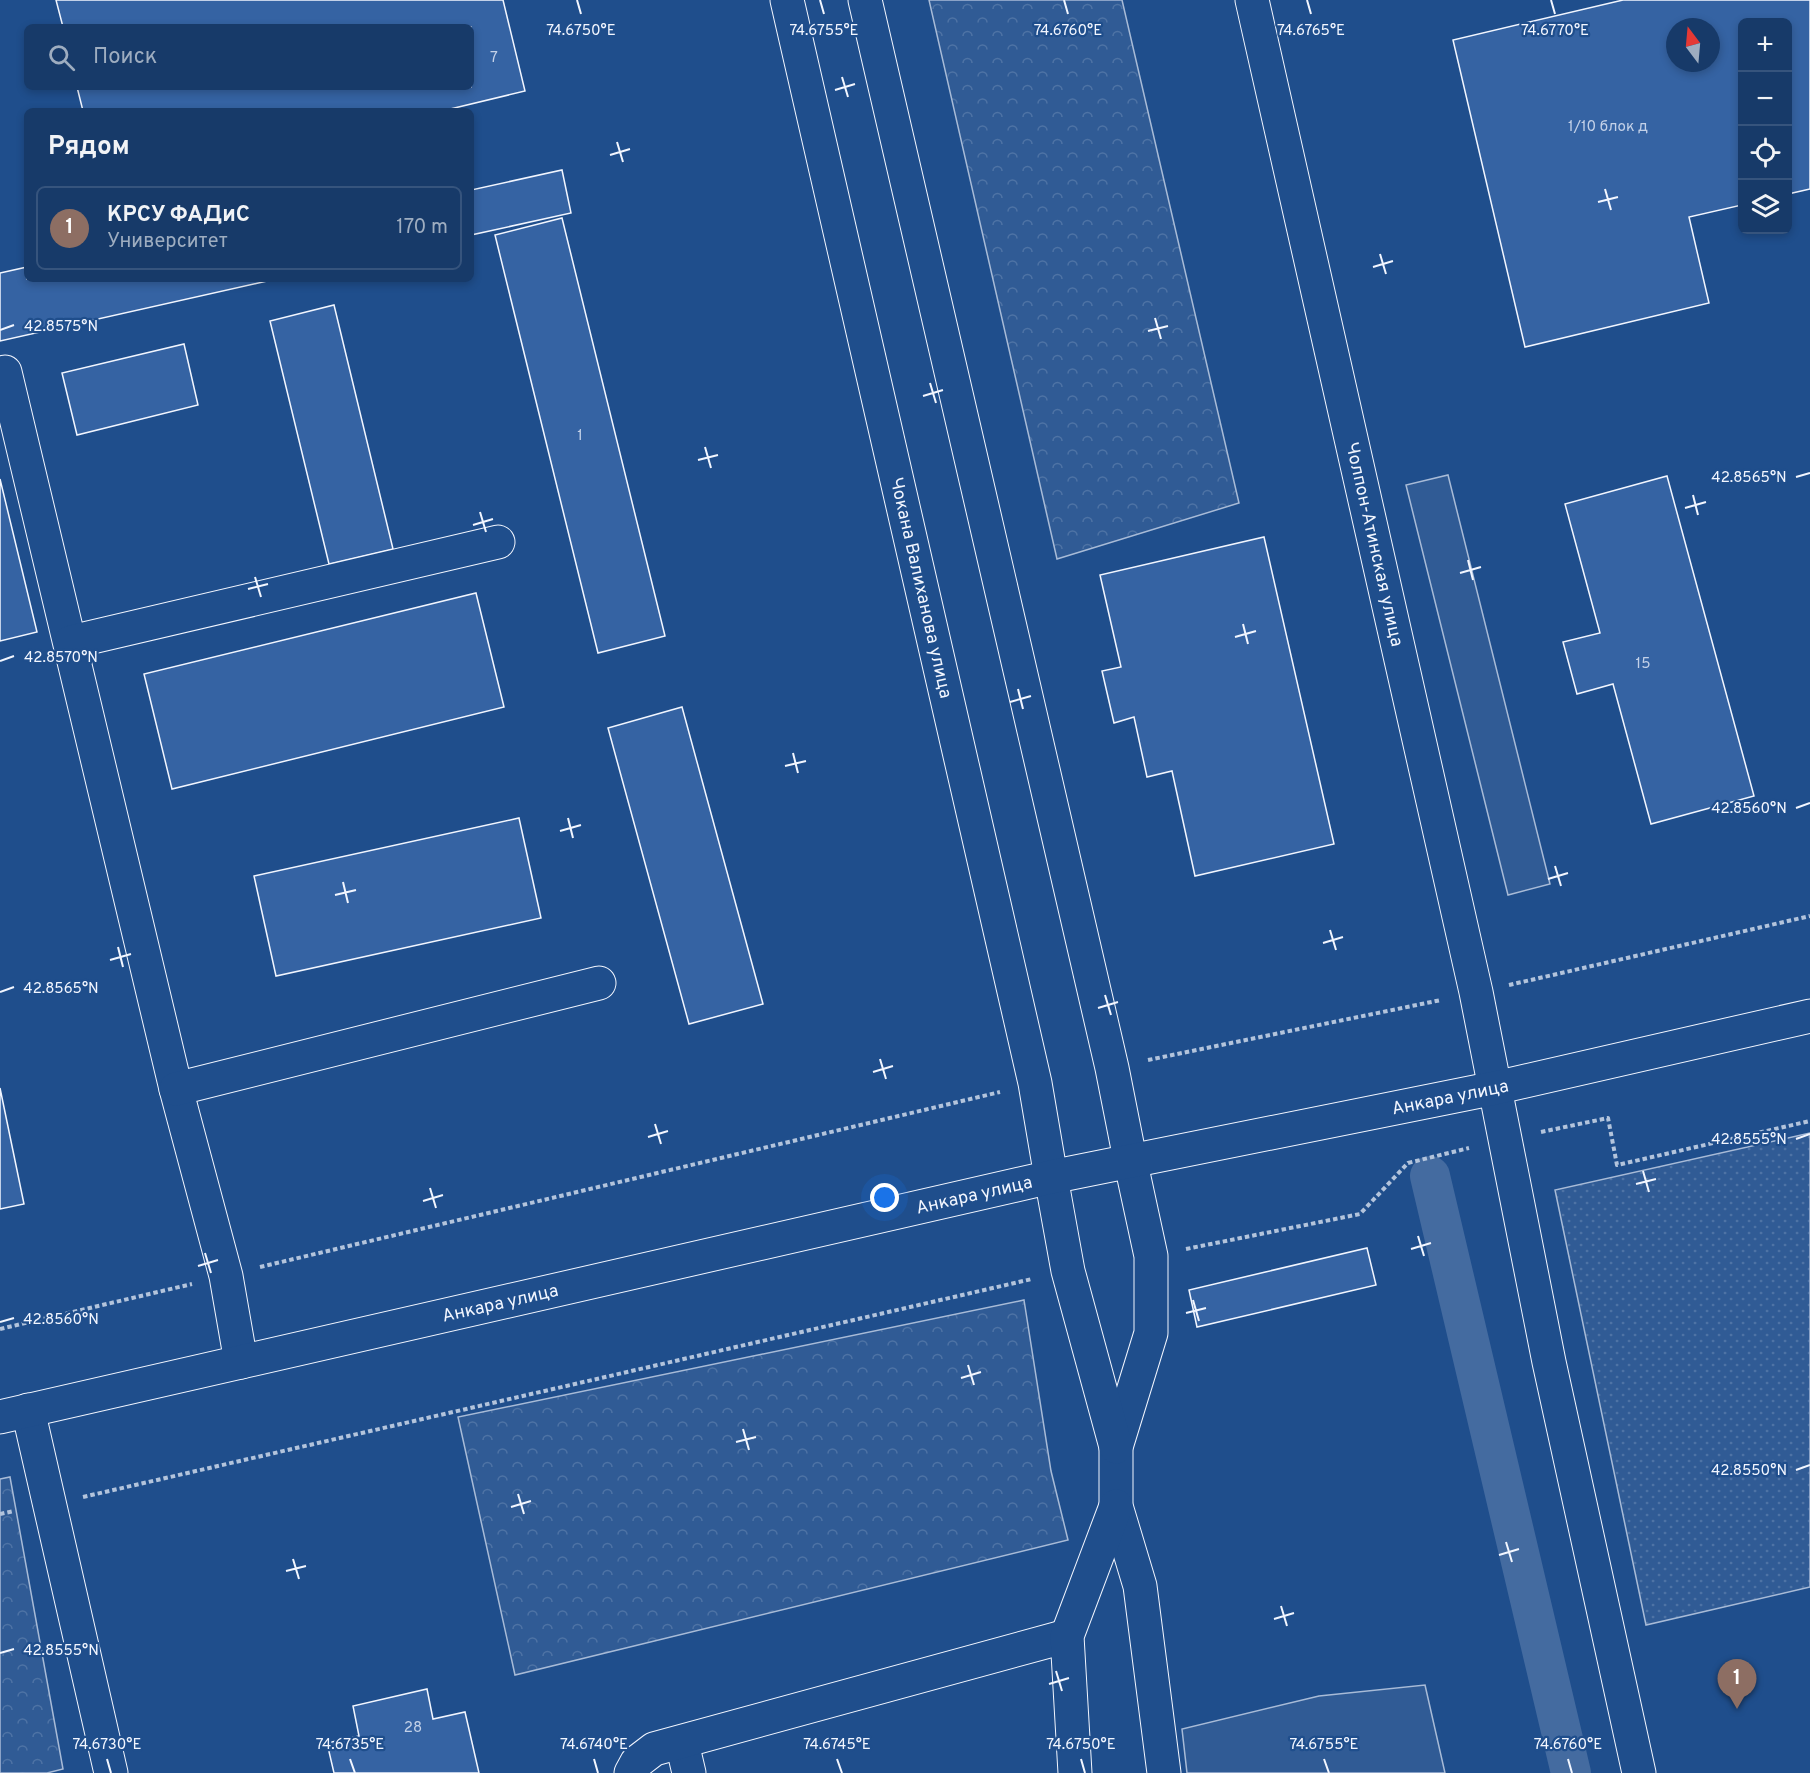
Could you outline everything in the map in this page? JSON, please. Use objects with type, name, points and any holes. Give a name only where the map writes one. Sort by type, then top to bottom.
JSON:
[{"type":"main road","name":"Чокана Валиханова улица","points":[[787,0],[1035,1083],[1068,1271],[1116,1447]]},
{"type":"main road","points":[[865,0],[1112,1068],[1152,1256],[1151,1333],[1116,1447],[1116,1506],[1140,1586],[1164,1773]]},
{"type":"main road","name":"Чолпон-Атинская улица","points":[[1252,0],[1476,993],[1549,1362],[1639,1773]]},
{"type":"main road","points":[[6,372],[176,1089],[226,1276],[242,1362]]},
{"type":"main road","points":[[71,642],[498,542]]},
{"type":"main road","points":[[176,1089],[599,983]]},
{"type":"main road","name":"Анкара улица","points":[[14,1414],[1130,1159],[1495,1088],[1810,1016]]},
{"type":"main road","points":[[14,1414],[50,1504],[111,1773]]},
{"type":"main road","points":[[1075,1773],[1067,1636],[1116,1506]]},
{"type":"main road","points":[[631,1773],[637,1762],[654,1749],[685,1758],[1067,1636]]},
{"type":"path","points":[[1112,1068],[1476,993],[1810,916]]},
{"type":"path","points":[[0,1329],[1035,1083]]},
{"type":"path","points":[[1152,1256],[1360,1214],[1408,1163],[1608,1118],[1617,1165],[1810,1121]]},
{"type":"path","points":[[0,1514],[1068,1271]]},
{"type":"green space","points":[[929,0],[1122,0],[1239,503],[1057,559]]},
{"type":"green space","points":[[1810,1133],[1810,1587],[1646,1625],[1555,1190]]},
{"type":"green space","points":[[1024,1300],[1051,1471],[1068,1540],[515,1675],[458,1417]]},
{"type":"green space","points":[[10,1477],[63,1769],[47,1773],[0,1773],[0,1479]]},
{"type":"shaded area","points":[[1448,475],[1550,884],[1508,895],[1406,485]]},
{"type":"shaded area","points":[[1425,1685],[1445,1773],[1187,1773],[1182,1729],[1319,1696]]},
{"type":"building","points":[[56,0],[503,0],[525,91],[454,108],[82,108],[78,90],[474,90],[474,24],[62,24]]},
{"type":"building","points":[[1623,0],[1810,0],[1810,189],[1792,193],[1792,18],[1738,18],[1738,206],[1689,217],[1709,303],[1525,347],[1453,40]]},
{"type":"building","points":[[562,170],[571,213],[474,234],[474,189]]},
{"type":"building","points":[[562,218],[665,636],[598,653],[495,235]]},
{"type":"building","points":[[24,268],[24,282],[263,282],[0,341],[0,273]]},
{"type":"building","points":[[334,305],[393,549],[329,564],[270,321]]},
{"type":"building","points":[[184,344],[198,405],[77,435],[62,373]]},
{"type":"building","points":[[1667,476],[1754,796],[1651,824],[1613,684],[1577,694],[1563,642],[1600,633],[1565,504]]},
{"type":"building","points":[[0,479],[37,632],[0,641]]},
{"type":"building","points":[[1264,537],[1334,844],[1195,876],[1172,771],[1147,777],[1134,717],[1114,723],[1102,671],[1121,667],[1100,575]]},
{"type":"building","points":[[476,593],[504,707],[172,789],[144,674]]},
{"type":"building","points":[[682,707],[763,1004],[689,1024],[608,728]]},
{"type":"building","points":[[519,818],[541,918],[276,976],[254,876]]},
{"type":"building","points":[[0,1088],[24,1204],[0,1209]]},
{"type":"building","points":[[1367,1248],[1376,1285],[1197,1327],[1189,1290]]},
{"type":"building","points":[[427,1689],[433,1719],[465,1712],[479,1773],[334,1773],[327,1743],[359,1736],[353,1706]]},
{"type":"waterway","points":[[1430,1176],[1571,1773]]},
{"type":"place","name":"КРСУ ФАДиС","points":[[1737,1709]]}]
